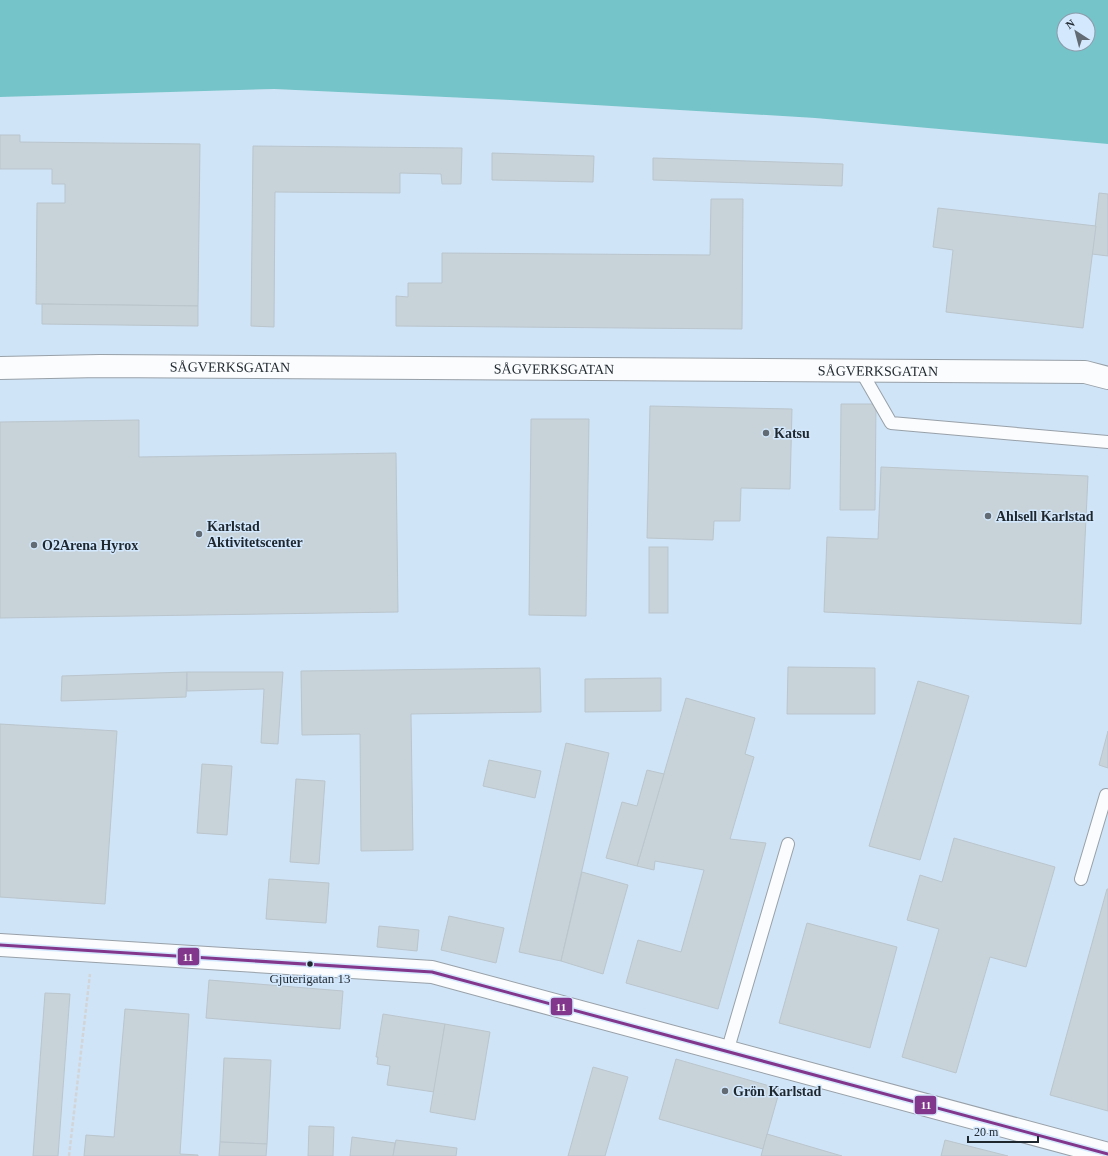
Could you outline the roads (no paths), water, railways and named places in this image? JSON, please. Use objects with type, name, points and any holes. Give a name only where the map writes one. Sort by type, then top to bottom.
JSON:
[{"type":"street","name":"SÅGVERKSGATAN","points":[[0,368],[108,366],[1085,372],[1108,378]]},
{"type":"street","points":[[0,945],[432,972],[1108,1154]]},
{"type":"lane","points":[[861,371],[891,423],[1108,442]]},
{"type":"lane","points":[[1082,879],[1106,795]]},
{"type":"lane","points":[[727,1052],[788,844]]},
{"type":"water","points":[[0,0],[1108,0],[1108,144],[815,118],[510,100],[274,89],[0,97]]},
{"type":"place","name":"Katsu","points":[[766,433]]},
{"type":"place","name":"Ahlsell Karlstad","points":[[988,516]]},
{"type":"place","name":"Karlstad Aktivitetscenter","points":[[199,534]]},
{"type":"place","name":"O2Arena Hyrox","points":[[34,545]]},
{"type":"place","name":"Gjuterigatan 13","points":[[310,964]]},
{"type":"place","name":"Grön Karlstad","points":[[725,1091]]}]
